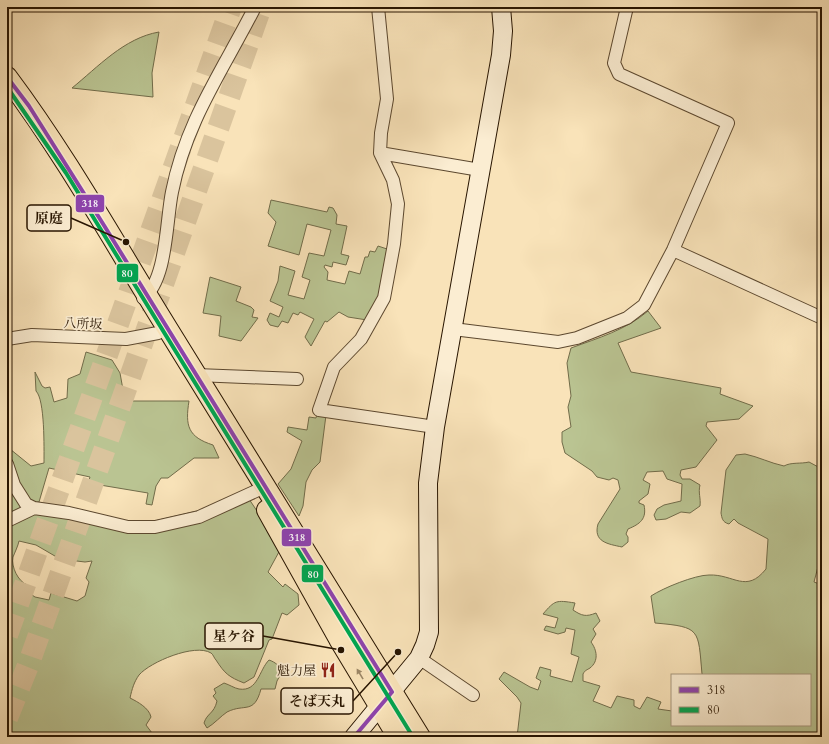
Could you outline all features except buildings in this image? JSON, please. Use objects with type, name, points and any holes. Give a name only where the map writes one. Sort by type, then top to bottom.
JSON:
[{"type":"main road","points":[[7,77],[29,106],[143,298],[158,333],[256,491],[398,737]]},
{"type":"main road","points":[[7,99],[196,375],[299,538],[420,737]]},
{"type":"street","points":[[143,298],[157,280],[172,192],[183,146],[196,114],[255,7]]},
{"type":"street","points":[[378,7],[387,99],[381,133],[380,153],[393,180],[398,204],[387,284],[384,298],[361,339],[334,367],[319,410],[435,427]]},
{"type":"street","points":[[354,737],[380,708],[419,658],[425,646],[429,632],[428,483],[435,427],[500,56],[503,31],[501,7]]},
{"type":"street","points":[[453,329],[546,342],[558,342],[577,338],[627,318],[644,305],[673,250],[728,123],[619,74],[614,63],[627,7]]},
{"type":"street","points":[[380,153],[480,170]]},
{"type":"street","points":[[673,250],[822,318]]},
{"type":"street","name":"八所坂","points":[[7,339],[32,335],[126,339],[158,333]]},
{"type":"street","points":[[196,375],[297,379]]},
{"type":"street","points":[[7,464],[14,485],[26,504],[34,508],[69,513],[128,527],[155,527],[199,517],[256,491]]},
{"type":"street","points":[[7,521],[34,508]]},
{"type":"street","points":[[419,658],[473,695]]},
{"type":"green space","points":[[159,32],[152,73],[153,97],[72,88],[112,54],[134,40]]},
{"type":"green space","points":[[271,200],[327,212],[329,207],[333,208],[337,215],[336,224],[347,226],[341,254],[349,256],[346,265],[333,262],[332,267],[325,265],[324,267],[328,272],[327,280],[345,284],[349,271],[360,274],[365,257],[368,257],[370,251],[375,252],[378,246],[387,249],[378,299],[367,320],[348,317],[339,312],[327,322],[325,321],[311,346],[305,337],[314,319],[300,312],[298,315],[293,313],[288,323],[282,321],[278,327],[270,325],[267,320],[270,313],[279,317],[283,307],[270,301],[278,281],[280,266],[295,271],[288,295],[304,299],[310,280],[302,277],[309,253],[324,256],[331,230],[307,224],[299,255],[268,246],[276,222],[268,213]]},
{"type":"green space","points":[[210,277],[241,287],[236,301],[251,307],[254,310],[252,317],[258,318],[241,341],[219,336],[221,316],[203,313]]},
{"type":"green space","points":[[648,311],[661,328],[618,343],[631,372],[721,388],[720,394],[753,406],[739,419],[707,422],[706,426],[717,440],[696,467],[681,470],[680,475],[682,479],[690,479],[700,485],[700,506],[690,513],[681,512],[666,519],[656,520],[654,515],[657,509],[664,505],[681,501],[682,484],[667,479],[663,471],[647,472],[643,480],[650,484],[648,494],[639,501],[639,503],[644,505],[645,510],[642,520],[628,529],[626,534],[628,537],[628,542],[622,547],[603,541],[598,535],[597,530],[598,524],[620,489],[618,480],[613,478],[609,480],[597,477],[592,471],[565,453],[562,442],[562,432],[571,427],[568,407],[571,396],[567,363],[571,348],[621,328]]},
{"type":"green space","points":[[86,352],[112,360],[120,373],[125,401],[189,401],[188,424],[190,429],[198,438],[213,445],[219,458],[194,458],[168,478],[161,478],[156,486],[152,505],[146,504],[148,493],[88,483],[90,477],[49,468],[39,502],[32,503],[120,529],[249,499],[275,538],[280,550],[268,572],[283,587],[285,584],[298,594],[299,605],[287,615],[282,613],[272,639],[269,640],[254,677],[244,683],[235,679],[222,669],[212,654],[195,650],[173,655],[153,665],[139,675],[133,686],[130,698],[140,703],[150,714],[151,717],[146,725],[155,737],[7,737],[7,431],[10,449],[31,466],[44,463],[42,414],[39,396],[36,391],[35,372],[42,386],[45,388],[50,387],[54,402],[67,398],[68,379],[80,374]],"holes":[[[19,541],[36,545],[60,559],[85,562],[92,561],[86,578],[89,582],[85,596],[77,601],[51,593],[49,600],[35,597],[26,591],[27,585],[18,577],[14,569],[13,557]]]},
{"type":"green space","points":[[317,413],[326,415],[320,462],[312,470],[306,482],[303,506],[299,516],[278,484],[291,469],[302,441],[287,432],[288,427],[307,430],[309,417],[316,418]]},
{"type":"green space","points":[[745,454],[784,466],[809,462],[822,469],[822,561],[820,559],[814,582],[822,585],[822,737],[517,737],[521,703],[499,679],[504,672],[538,690],[541,681],[536,678],[540,667],[551,670],[550,676],[572,682],[579,657],[571,654],[575,630],[566,628],[565,632],[558,634],[544,630],[546,626],[555,628],[558,618],[543,614],[550,606],[560,601],[575,603],[573,610],[582,615],[596,613],[600,621],[593,629],[596,634],[591,642],[595,648],[596,659],[593,665],[583,674],[583,681],[600,686],[593,701],[611,708],[617,696],[634,700],[634,706],[640,709],[647,697],[661,702],[658,709],[671,711],[671,726],[811,726],[811,674],[702,674],[698,639],[694,633],[681,626],[655,623],[651,596],[663,589],[679,582],[709,575],[718,575],[746,582],[759,576],[766,569],[768,539],[738,523],[734,519],[729,524],[725,522],[721,513],[726,470],[736,455]]},
{"type":"green space","points":[[269,660],[277,664],[282,672],[275,689],[261,689],[258,697],[252,705],[233,709],[227,712],[207,728],[204,723],[214,709],[217,701],[213,696],[216,693],[214,689],[224,683],[239,689],[250,687],[254,684]]},
{"type":"tunnel","points":[[7,635],[231,7]]},
{"type":"tunnel","points":[[7,718],[29,663],[261,7]]},
{"type":"transit line","name":"318","points":[[7,77],[29,106],[105,227],[392,692]]},
{"type":"transit line","name":"80","points":[[7,87],[66,173],[413,737]]},
{"type":"transit line","name":"318","points":[[354,737],[392,692]]},
{"type":"place","name":"原庭","points":[[126,242]]},
{"type":"place","name":"星ケ谷","points":[[341,650]]},
{"type":"place","name":"そば天丸","points":[[398,652]]},
{"type":"place","name":"魁力屋","points":[[328,670]]}]
